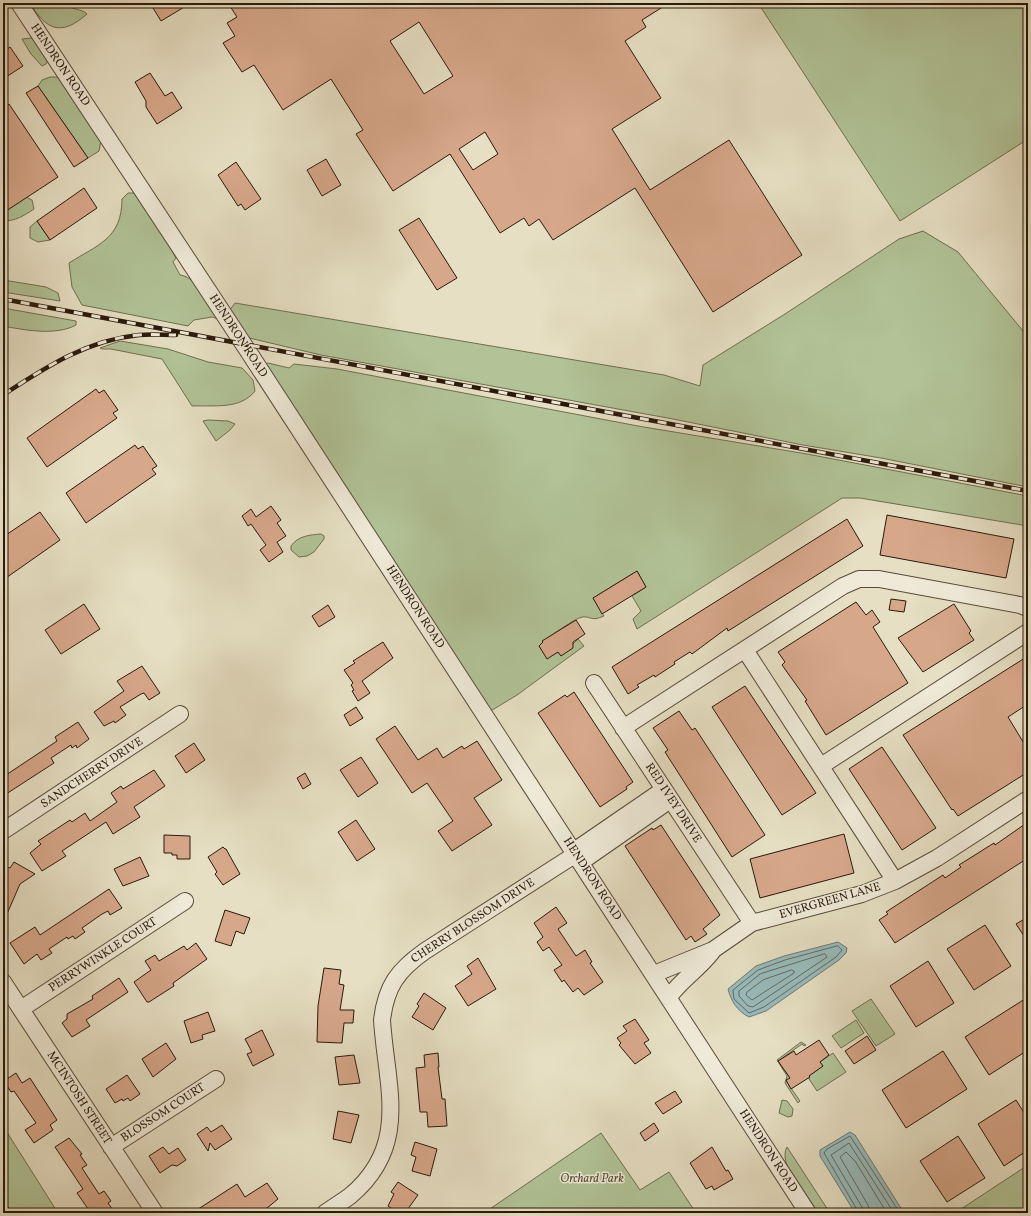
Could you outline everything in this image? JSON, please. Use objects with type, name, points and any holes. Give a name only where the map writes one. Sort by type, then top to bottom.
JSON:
[{"type":"street","name":"HENDRON ROAD","points":[[19,3],[254,360],[808,1213]]},
{"type":"street","points":[[623,728],[843,586],[859,579],[879,579],[1020,605],[1028,608]]},
{"type":"street","points":[[820,766],[1028,632]]},
{"type":"street","points":[[745,650],[895,882]]},
{"type":"street","name":"RED IVEY DRIVE","points":[[594,683],[752,923]]},
{"type":"street","name":"SANDCHERRY DRIVE","points":[[3,831],[180,714]]},
{"type":"street","name":"CHERRY BLOSSOM DRIVE","points":[[324,1213],[349,1197],[363,1184],[380,1158],[386,1143],[392,1112],[382,1020],[387,993],[403,968],[425,951],[577,856],[667,795]]},
{"type":"street","name":"EVERGREEN LANE","points":[[654,974],[713,950],[752,923],[862,894],[895,882],[937,858],[1028,799]]},
{"type":"street","name":"PERRYWINKLE COURT","points":[[21,1009],[185,901]]},
{"type":"street","name":"EVERGREEN LANE","points":[[669,997],[676,987],[705,961],[713,950]]},
{"type":"street","name":"MCINTOSH STREET","points":[[3,982],[155,1213]]},
{"type":"street","name":"BLOSSOM COURT","points":[[111,1147],[216,1079]]},
{"type":"green space","points":[[30,3],[66,3],[68,6],[87,14],[69,26],[62,28],[55,27],[42,19]]},
{"type":"green space","points":[[758,3],[1028,3],[1028,139],[900,221]]},
{"type":"green space","points":[[22,39],[35,39],[48,60],[46,64],[42,66],[31,54]]},
{"type":"green space","points":[[50,77],[57,77],[62,80],[101,140],[99,151],[88,158],[38,86],[42,80]]},
{"type":"green space","points":[[128,193],[134,193],[138,196],[174,254],[176,258],[173,262],[180,275],[192,280],[202,292],[218,319],[212,317],[194,320],[188,326],[82,305],[72,287],[69,263],[98,245],[113,232],[118,223],[121,212],[122,199]]},
{"type":"green space","points":[[26,197],[32,200],[34,209],[16,219],[3,221],[3,210],[4,212]]},
{"type":"green space","points":[[37,221],[50,240],[38,242],[30,238],[30,227]]},
{"type":"green space","points":[[923,231],[958,252],[1028,337],[1028,487],[673,419],[321,355],[245,337],[229,311],[235,303],[664,375],[700,386],[703,365],[785,314],[899,239]]},
{"type":"green space","points":[[3,280],[46,287],[58,293],[60,301],[3,292]]},
{"type":"green space","points":[[3,308],[76,321],[76,325],[50,331],[3,326]]},
{"type":"green space","points":[[120,341],[168,349],[208,362],[242,368],[253,380],[255,391],[249,397],[234,404],[218,406],[192,406],[162,359],[100,348]]},
{"type":"green space","points":[[268,363],[289,368],[294,364],[337,369],[638,426],[807,454],[1028,496],[1028,526],[860,498],[842,498],[637,629],[633,619],[641,611],[632,596],[646,587],[637,571],[593,598],[604,616],[596,619],[585,617],[578,618],[543,641],[539,646],[547,658],[558,652],[561,656],[578,639],[584,646],[517,695],[489,712],[265,364]]},
{"type":"green space","points":[[203,421],[228,421],[235,424],[216,441]]},
{"type":"green space","points":[[321,534],[324,536],[324,539],[314,552],[307,556],[299,557],[291,550],[291,546],[300,538]]},
{"type":"green space","points":[[871,999],[895,1034],[876,1046],[852,1011]]},
{"type":"green space","points":[[856,1020],[864,1033],[841,1048],[832,1036]]},
{"type":"green space","points":[[801,1042],[806,1045],[804,1046],[802,1044],[778,1061],[790,1078],[786,1081],[800,1101],[798,1103],[785,1083],[787,1076],[777,1060]]},
{"type":"green space","points":[[833,1053],[846,1072],[817,1091],[809,1079],[809,1076],[823,1066],[820,1062]]},
{"type":"green space","points":[[782,1100],[787,1101],[793,1109],[792,1116],[788,1117],[779,1113]]},
{"type":"green space","points":[[3,1126],[58,1213],[12,1213],[3,1199]]},
{"type":"green space","name":"Orchard Park","points":[[601,1133],[640,1190],[669,1172],[696,1213],[484,1213]]},
{"type":"green space","points":[[787,1147],[830,1213],[817,1213],[794,1181],[786,1162],[785,1154]]},
{"type":"green space","points":[[1028,1165],[1028,1213],[955,1213]]},
{"type":"water","points":[[838,942],[847,948],[846,953],[839,960],[766,1011],[749,1017],[741,1012],[733,1002],[728,989],[756,966],[784,956]]},
{"type":"water","points":[[850,1132],[855,1135],[904,1213],[856,1213],[852,1208],[820,1156],[820,1150]]},
{"type":"building","points":[[150,3],[191,3],[161,21]]},
{"type":"building","points":[[228,3],[669,3],[642,20],[646,27],[625,41],[661,98],[612,129],[650,190],[729,140],[802,255],[713,312],[635,188],[553,240],[539,219],[529,226],[524,218],[500,233],[450,154],[393,191],[356,134],[363,130],[331,79],[283,110],[254,65],[242,72],[223,43],[235,36],[227,23],[237,17]],"holes":[[[419,22],[453,76],[424,94],[390,41]],[[485,132],[498,154],[473,170],[459,149]]]},
{"type":"building","points":[[10,47],[23,66],[3,79],[3,52]]},
{"type":"building","points":[[150,73],[165,96],[172,92],[182,108],[157,124],[146,107],[146,101],[135,82]]},
{"type":"building","points":[[38,86],[88,158],[74,167],[26,93]]},
{"type":"building","points":[[9,104],[58,177],[3,213],[3,108]]},
{"type":"building","points":[[326,159],[341,185],[322,196],[307,170]]},
{"type":"building","points":[[236,162],[261,199],[245,210],[241,204],[238,206],[218,175]]},
{"type":"building","points":[[84,188],[97,208],[50,240],[37,221]]},
{"type":"building","points":[[419,218],[457,278],[437,290],[399,230]]},
{"type":"building","points":[[96,389],[99,393],[104,390],[118,410],[113,413],[117,418],[47,467],[27,438]]},
{"type":"building","points":[[135,445],[138,449],[143,446],[157,466],[152,469],[156,474],[86,523],[66,493]]},
{"type":"building","points":[[271,506],[281,520],[277,523],[286,536],[277,542],[283,552],[269,562],[260,550],[266,545],[251,524],[248,526],[242,516],[251,509],[256,517]]},
{"type":"building","points":[[40,512],[60,540],[3,580],[3,537]]},
{"type":"building","points":[[887,515],[1014,539],[1006,578],[880,555]]},
{"type":"building","points":[[847,519],[863,546],[728,631],[727,628],[692,654],[690,652],[655,677],[654,675],[637,685],[639,687],[628,694],[612,667]]},
{"type":"building","points":[[637,571],[646,587],[602,614],[593,598]]},
{"type":"building","points":[[891,599],[906,601],[904,612],[889,610]]},
{"type":"building","points":[[856,602],[866,615],[872,610],[880,622],[873,627],[908,683],[826,735],[805,701],[807,700],[782,665],[785,662],[778,652]]},
{"type":"building","points":[[84,604],[100,629],[61,654],[45,630]]},
{"type":"building","points":[[954,604],[971,631],[969,633],[974,640],[923,672],[898,638]]},
{"type":"building","points":[[328,605],[335,617],[319,627],[312,616]]},
{"type":"building","points":[[576,620],[585,634],[573,642],[573,648],[561,656],[558,652],[547,659],[539,646],[543,642],[542,641]]},
{"type":"building","points":[[383,642],[393,658],[362,681],[370,693],[358,701],[352,691],[354,690],[351,685],[353,683],[344,670],[355,663],[353,661]]},
{"type":"building","points":[[1028,656],[1028,704],[1008,717],[1028,750],[1028,772],[958,816],[953,809],[952,810],[903,735]]},
{"type":"building","points":[[142,666],[160,693],[149,700],[144,693],[141,694],[120,707],[126,715],[115,723],[114,721],[104,726],[94,712],[124,691],[117,681]]},
{"type":"building","points":[[745,686],[816,793],[782,815],[712,707]]},
{"type":"building","points":[[574,692],[633,782],[626,787],[627,789],[600,807],[538,713],[565,695],[567,697]]},
{"type":"building","points":[[356,707],[363,718],[350,726],[344,715]]},
{"type":"building","points":[[679,711],[692,730],[695,728],[765,835],[732,857],[665,752],[668,750],[653,728]]},
{"type":"building","points":[[78,722],[89,739],[77,748],[76,745],[72,748],[71,745],[51,758],[54,763],[3,796],[3,777],[57,741],[55,737]]},
{"type":"building","points":[[395,726],[418,760],[437,748],[443,758],[462,746],[464,749],[477,741],[502,780],[474,798],[492,825],[452,851],[438,831],[453,821],[427,783],[412,793],[376,739]]},
{"type":"building","points":[[194,743],[205,760],[186,773],[175,756]]},
{"type":"building","points":[[882,747],[936,828],[902,850],[849,769]]},
{"type":"building","points":[[361,757],[378,783],[358,797],[340,770]]},
{"type":"building","points":[[154,770],[165,786],[134,807],[140,817],[113,834],[106,822],[62,851],[66,856],[42,871],[30,853],[41,844],[38,841],[70,820],[72,822],[85,813],[90,821],[117,802],[111,793],[121,786],[123,789]]},
{"type":"building","points":[[305,773],[311,784],[303,789],[297,778]]},
{"type":"building","points":[[356,820],[375,849],[357,861],[338,832]]},
{"type":"building","points":[[1028,822],[1028,858],[895,943],[879,920],[888,914],[886,912],[943,875],[945,878],[961,867],[959,865],[994,843],[995,845]]},
{"type":"building","points":[[661,825],[720,915],[703,929],[707,934],[695,942],[691,936],[686,940],[625,846],[652,828],[653,830]]},
{"type":"building","points":[[844,834],[854,873],[760,898],[750,859]]},
{"type":"building","points":[[164,835],[190,836],[190,859],[177,859],[177,855],[172,855],[172,853],[164,853]]},
{"type":"building","points":[[223,847],[226,849],[240,874],[223,885],[215,874],[217,872],[208,857]]},
{"type":"building","points":[[140,857],[149,876],[123,886],[114,869]]},
{"type":"building","points":[[14,862],[35,874],[20,884],[3,923],[3,866],[10,868]]},
{"type":"building","points":[[109,889],[122,908],[110,915],[108,911],[102,914],[82,928],[85,932],[75,939],[73,936],[68,939],[67,937],[49,949],[52,953],[41,960],[37,954],[24,964],[10,943],[35,927],[40,935]]},
{"type":"building","points":[[556,907],[567,923],[558,929],[576,956],[585,950],[592,962],[590,963],[603,982],[584,995],[578,988],[573,992],[564,980],[562,982],[554,970],[562,965],[549,947],[543,951],[537,942],[543,937],[534,923]]},
{"type":"building","points":[[225,910],[250,918],[244,934],[236,931],[231,946],[215,941]]},
{"type":"building","points":[[1028,917],[1028,942],[1016,924]]},
{"type":"building","points":[[985,925],[1011,966],[974,990],[947,949]]},
{"type":"building","points":[[196,943],[207,959],[173,983],[174,986],[147,1002],[134,982],[151,970],[145,961],[155,955],[159,961],[184,946],[187,950]]},
{"type":"building","points":[[478,958],[496,989],[468,1006],[455,986],[472,974],[467,966]]},
{"type":"building","points":[[928,961],[954,1003],[916,1027],[890,986]]},
{"type":"building","points":[[324,968],[341,970],[339,984],[344,985],[340,1010],[354,1010],[353,1023],[344,1023],[342,1043],[317,1042],[318,1006]]},
{"type":"building","points":[[119,978],[128,992],[86,1020],[90,1026],[72,1037],[62,1023],[67,1019],[67,1014],[93,999],[92,996]]},
{"type":"building","points":[[424,993],[446,1008],[433,1030],[412,1017],[419,1006],[417,1004]]},
{"type":"building","points":[[1028,997],[1028,1050],[989,1075],[965,1037]]},
{"type":"building","points":[[208,1012],[215,1031],[202,1035],[203,1039],[191,1043],[184,1021]]},
{"type":"building","points":[[635,1019],[649,1040],[644,1043],[651,1053],[635,1064],[619,1045],[621,1043],[617,1038],[627,1031],[623,1026]]},
{"type":"building","points":[[262,1030],[274,1055],[253,1066],[247,1054],[252,1052],[245,1039]]},
{"type":"building","points":[[867,1036],[876,1050],[854,1064],[845,1051]]},
{"type":"building","points":[[819,1040],[829,1055],[820,1062],[823,1066],[809,1076],[810,1077],[791,1089],[786,1080],[790,1078],[778,1061],[794,1051],[796,1055]]},
{"type":"building","points":[[166,1043],[176,1059],[153,1077],[142,1059]]},
{"type":"building","points":[[943,1051],[967,1089],[906,1128],[882,1090]]},
{"type":"building","points":[[438,1053],[438,1067],[442,1099],[445,1099],[447,1126],[428,1127],[427,1112],[420,1112],[416,1068],[425,1067],[424,1055]]},
{"type":"building","points":[[354,1055],[360,1083],[339,1085],[335,1057]]},
{"type":"building","points":[[16,1073],[22,1083],[30,1078],[57,1120],[50,1125],[53,1130],[34,1143],[25,1130],[36,1123],[14,1091],[11,1092],[4,1081]]},
{"type":"building","points":[[127,1075],[140,1094],[130,1101],[128,1098],[123,1101],[122,1099],[115,1103],[106,1089]]},
{"type":"building","points":[[675,1091],[682,1102],[663,1114],[655,1103]]},
{"type":"building","points":[[1016,1100],[1028,1119],[1028,1150],[1004,1166],[978,1124]]},
{"type":"building","points":[[338,1111],[359,1115],[351,1143],[333,1139]]},
{"type":"building","points":[[654,1123],[659,1131],[645,1141],[640,1133]]},
{"type":"building","points":[[222,1125],[232,1139],[215,1150],[210,1143],[208,1151],[197,1134],[207,1127],[211,1132]]},
{"type":"building","points":[[958,1136],[985,1178],[947,1202],[920,1161]]},
{"type":"building","points":[[69,1138],[82,1154],[80,1155],[87,1165],[82,1168],[99,1194],[104,1191],[111,1201],[108,1203],[115,1213],[91,1213],[77,1193],[83,1189],[55,1147]]},
{"type":"building","points":[[415,1142],[437,1149],[430,1176],[412,1171],[416,1157],[411,1155]]},
{"type":"building","points":[[163,1147],[169,1154],[178,1148],[186,1160],[177,1166],[172,1165],[160,1173],[149,1156]]},
{"type":"building","points":[[712,1147],[726,1171],[728,1170],[733,1179],[714,1190],[712,1186],[706,1189],[690,1163]]},
{"type":"building","points":[[398,1182],[418,1195],[405,1213],[398,1213],[388,1206],[394,1194],[391,1192]]},
{"type":"building","points":[[267,1183],[278,1199],[261,1213],[192,1213],[237,1184],[245,1197]]},
{"type":"railway","points":[[3,299],[1028,491]]},
{"type":"railway","points":[[3,395],[51,365],[84,349],[120,338],[139,335],[176,335]]}]
